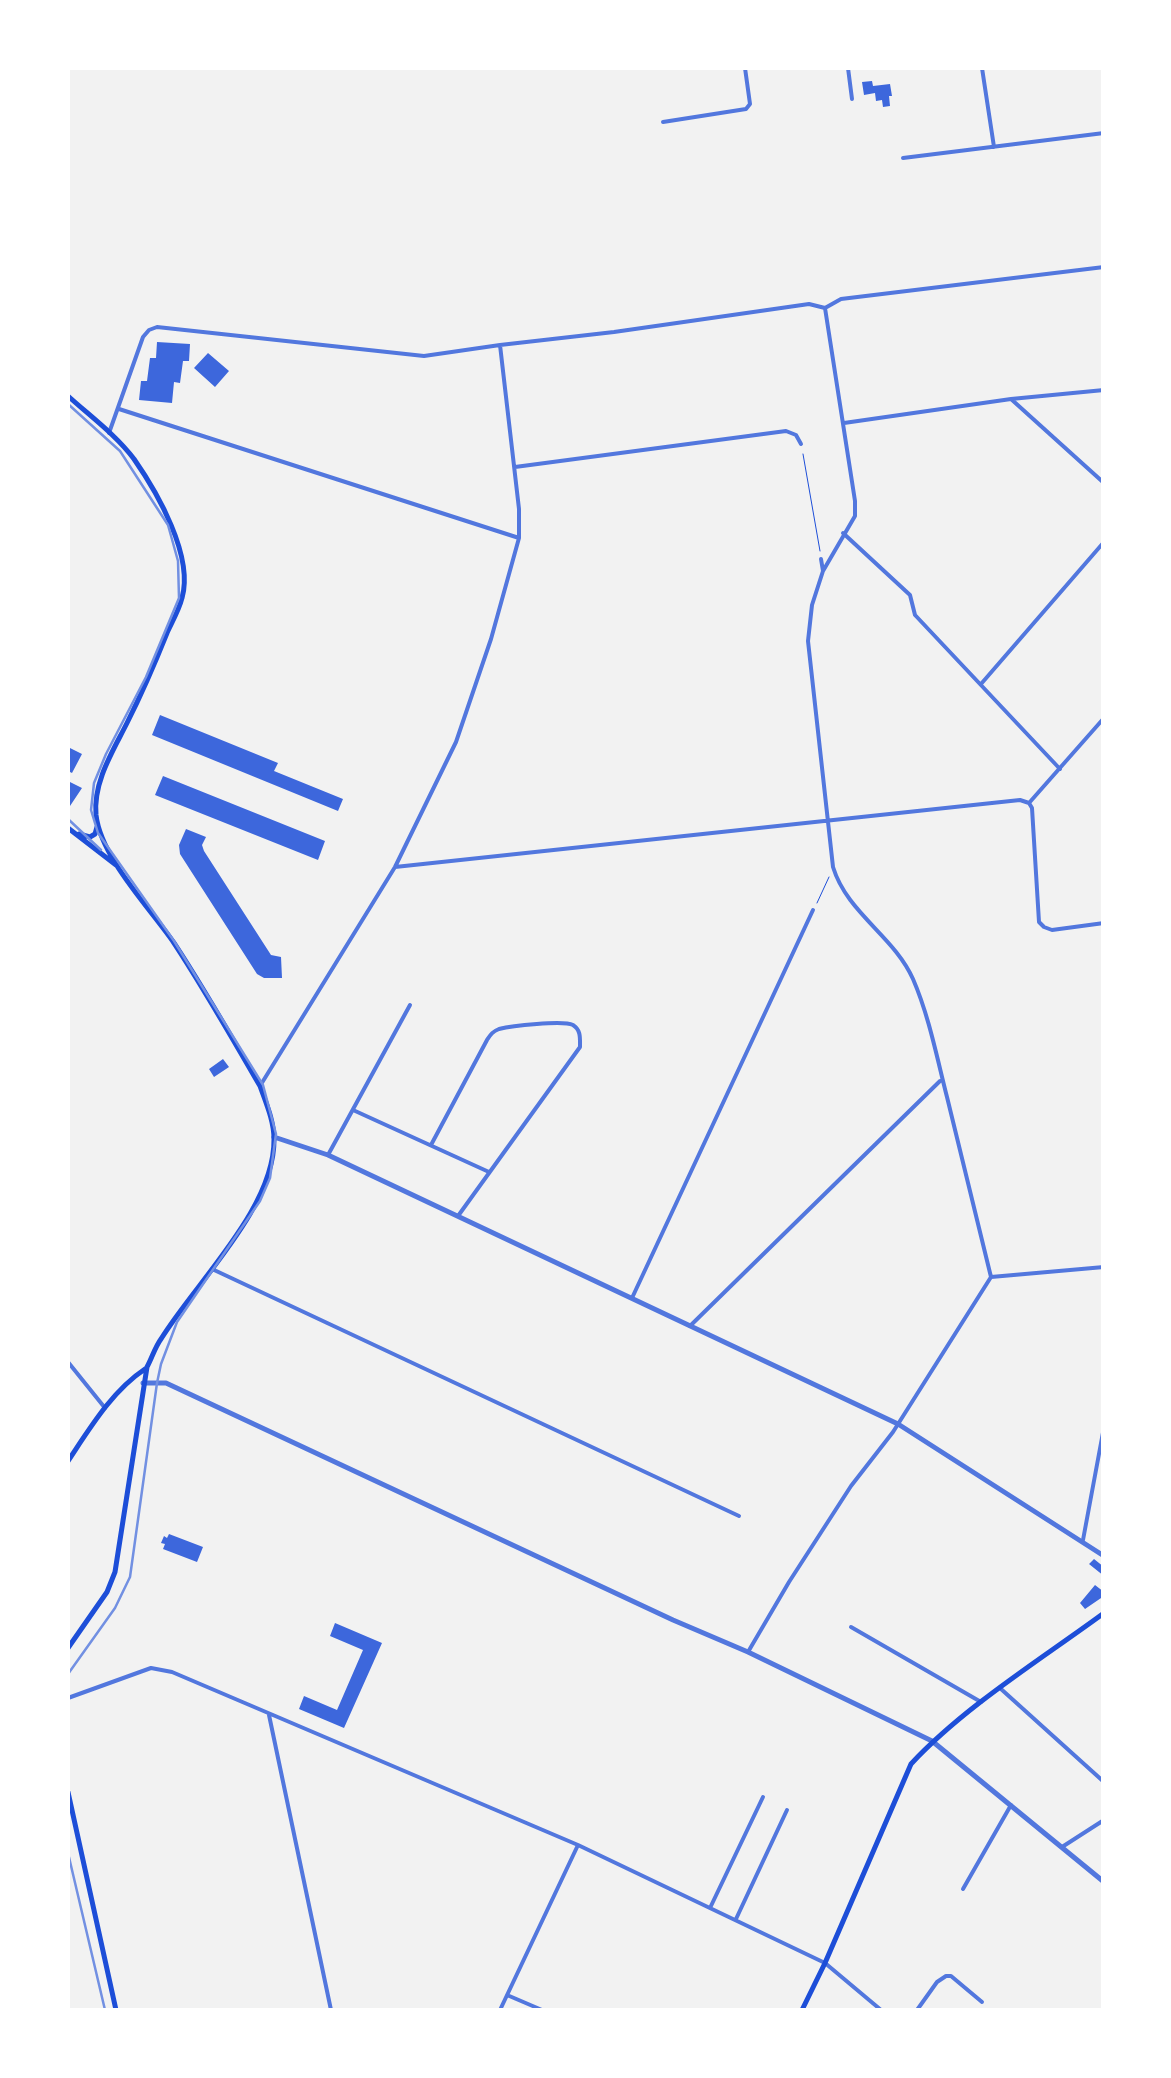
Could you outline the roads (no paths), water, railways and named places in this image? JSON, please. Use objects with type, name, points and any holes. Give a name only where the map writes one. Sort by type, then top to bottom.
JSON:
[{"type":"main road","points":[[68,396],[133,458],[172,524],[183,562],[183,596],[102,773],[96,797],[98,824],[116,865],[173,942],[260,1086],[274,1138],[267,1178],[257,1201],[160,1340],[148,1367],[115,1572],[107,1592],[68,1648]]},
{"type":"main road","points":[[76,833],[90,837],[98,824]]},
{"type":"main road","points":[[68,828],[116,865]]},
{"type":"main road","points":[[68,1461],[130,1378],[148,1367]]},
{"type":"main road","points":[[130,1378],[142,1393]]},
{"type":"main road","points":[[802,2010],[911,1764],[932,1741],[981,1702],[1104,1613]]},
{"type":"main road","points":[[68,1792],[116,2010]]},
{"type":"street","points":[[663,122],[746,109],[750,104],[745,68]]},
{"type":"street","points":[[848,68],[852,99]]},
{"type":"street","points":[[982,68],[994,147]]},
{"type":"street","points":[[903,158],[1104,134]]},
{"type":"street","points":[[110,433],[143,337],[157,327],[424,356],[809,304],[825,308],[842,298],[1104,266]]},
{"type":"street","points":[[748,1652],[851,1486],[898,1424],[991,1277],[915,984],[904,959],[839,885],[834,867],[808,640],[812,605],[823,571],[855,516],[825,308]]},
{"type":"street","points":[[260,1086],[394,867],[456,742],[491,639],[519,538],[500,345]]},
{"type":"street","points":[[844,423],[1104,390]]},
{"type":"street","points":[[1011,399],[1104,482]]},
{"type":"street","points":[[118,408],[519,538]]},
{"type":"street","points":[[515,467],[786,431],[796,435],[802,444]]},
{"type":"street","points":[[843,534],[910,594],[915,615],[1060,769]]},
{"type":"street","points":[[981,684],[1104,542]]},
{"type":"street","points":[[821,559],[823,571]]},
{"type":"street","points":[[1029,803],[1104,718]]},
{"type":"street","points":[[394,867],[1020,800],[1032,808],[1039,922],[1052,930],[1104,924]]},
{"type":"street","points":[[632,1298],[814,910]]},
{"type":"street","points":[[328,1155],[410,1006]]},
{"type":"street","points":[[431,1145],[493,1032],[569,1023],[576,1028],[580,1047],[458,1216]]},
{"type":"street","points":[[690,1326],[942,1079]]},
{"type":"street","points":[[353,1110],[489,1172]]},
{"type":"street","points":[[274,1138],[328,1155],[898,1424],[1104,1556]]},
{"type":"street","points":[[991,1277],[1104,1267]]},
{"type":"street","points":[[212,1270],[739,1516]]},
{"type":"street","points":[[68,1362],[105,1408]]},
{"type":"street","points":[[143,1382],[166,1384],[932,1741],[1104,1882]]},
{"type":"street","points":[[1083,1542],[1104,1427]]},
{"type":"street","points":[[851,1627],[981,1702]]},
{"type":"street","points":[[68,1698],[140,1671],[162,1668],[578,1845],[825,1963],[881,2010]]},
{"type":"street","points":[[1001,1689],[1104,1782]]},
{"type":"street","points":[[269,1715],[331,2010]]},
{"type":"street","points":[[710,1908],[763,1797]]},
{"type":"street","points":[[963,1888],[1011,1805]]},
{"type":"street","points":[[736,1921],[786,1810]]},
{"type":"street","points":[[1062,1846],[1104,1820]]},
{"type":"street","points":[[500,2010],[578,1845]]},
{"type":"street","points":[[916,2010],[946,1976],[982,2002]]},
{"type":"street","points":[[507,1995],[542,2010]]},
{"type":"tram line","points":[[68,404],[120,451],[168,525],[178,561],[179,598],[146,677],[106,754],[94,783],[91,810],[98,833],[174,941],[263,1085],[276,1134],[270,1178],[260,1201],[177,1322],[157,1383],[130,1577],[115,1608],[68,1674]]},
{"type":"tram line","points":[[68,819],[101,850]]},
{"type":"tram line","points":[[68,1853],[105,2010]]}]
